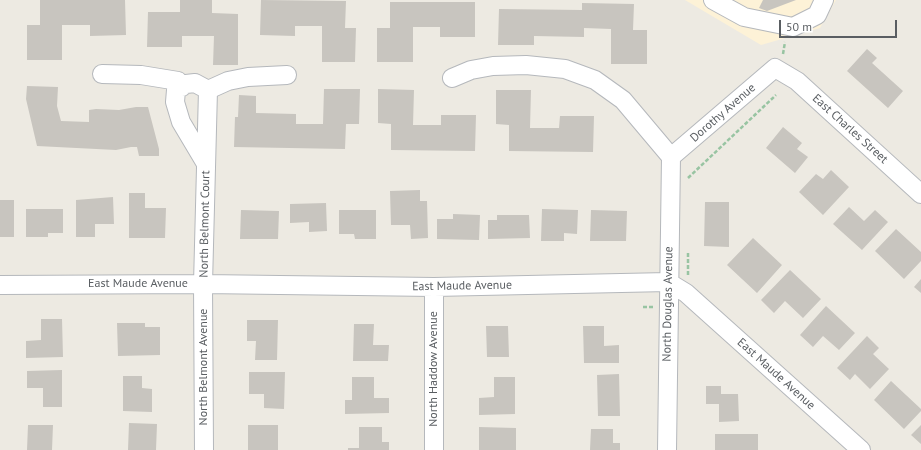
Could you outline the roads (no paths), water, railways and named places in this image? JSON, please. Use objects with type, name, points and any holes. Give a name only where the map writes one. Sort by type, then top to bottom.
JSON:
[{"type":"street","points":[[713,0],[744,18],[793,27],[817,15],[824,0]]},
{"type":"street","points":[[452,78],[471,70],[493,66],[526,65],[565,69],[596,80],[622,100],[671,158]]},
{"type":"street","name":"Dorothy Avenue","points":[[671,158],[778,69]]},
{"type":"street","name":"East Charles Street","points":[[778,69],[797,81],[921,194]]},
{"type":"street","points":[[102,74],[141,75],[178,81],[182,87],[186,84],[195,83],[208,90],[228,81],[248,77],[287,75]]},
{"type":"street","name":"North Belmont Court","points":[[182,87],[176,90],[175,102],[181,122],[206,164]]},
{"type":"street","name":"North Belmont Court","points":[[203,284],[208,90]]},
{"type":"street","name":"North Douglas Avenue","points":[[667,450],[668,282],[671,158]]},
{"type":"street","name":"East Maude Avenue","points":[[0,285],[203,284],[434,287],[668,282],[688,294],[861,450]]},
{"type":"street","name":"North Belmont Avenue","points":[[203,284],[204,450]]},
{"type":"street","name":"North Haddow Avenue","points":[[434,287],[434,450]]}]
